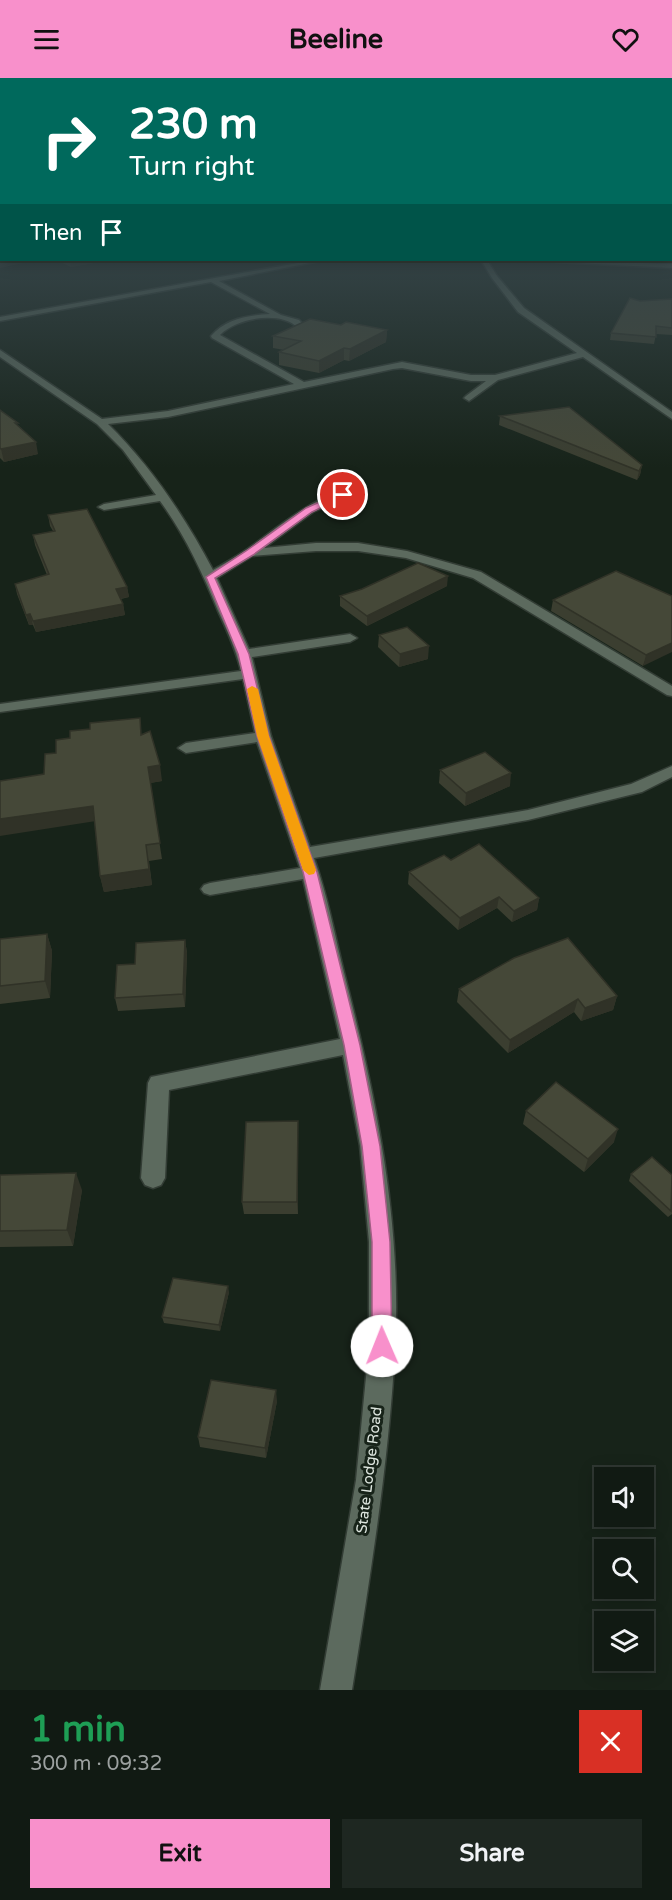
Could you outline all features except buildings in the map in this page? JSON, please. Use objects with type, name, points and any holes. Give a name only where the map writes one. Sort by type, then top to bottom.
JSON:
[{"type":"street","points":[[253,317],[222,329],[215,336],[304,386]]},
{"type":"street","points":[[284,317],[298,322],[303,329],[286,336]]},
{"type":"street","points":[[532,317],[672,416]]},
{"type":"street","name":"State Lodge Road","points":[[0,352],[100,422],[127,448],[185,527],[244,654],[263,736],[307,863],[352,1045],[371,1146],[379,1221],[382,1346],[370,1480],[336,1690]]},
{"type":"street","points":[[100,422],[168,414],[402,365],[471,378],[495,378],[585,354]]},
{"type":"street","points":[[469,398],[495,378]]},
{"type":"street","points":[[210,577],[249,553],[309,510],[343,495]]},
{"type":"street","points":[[104,507],[163,497]]},
{"type":"street","points":[[249,553],[316,547],[358,547],[407,555],[477,575],[670,688]]},
{"type":"street","points":[[244,654],[350,638]]},
{"type":"street","points":[[0,708],[249,674]]},
{"type":"street","points":[[186,748],[263,736]]},
{"type":"street","points":[[210,889],[307,863],[528,815],[625,791],[672,771]]},
{"type":"street","points":[[153,1178],[159,1083],[352,1045]]},
{"type":"slow traffic","points":[[252,689],[263,736],[309,870]]},
{"type":"route","points":[[343,495],[309,510],[249,553],[210,577],[244,654],[263,736],[310,872],[352,1045],[371,1146],[381,1242],[382,1346]]}]
